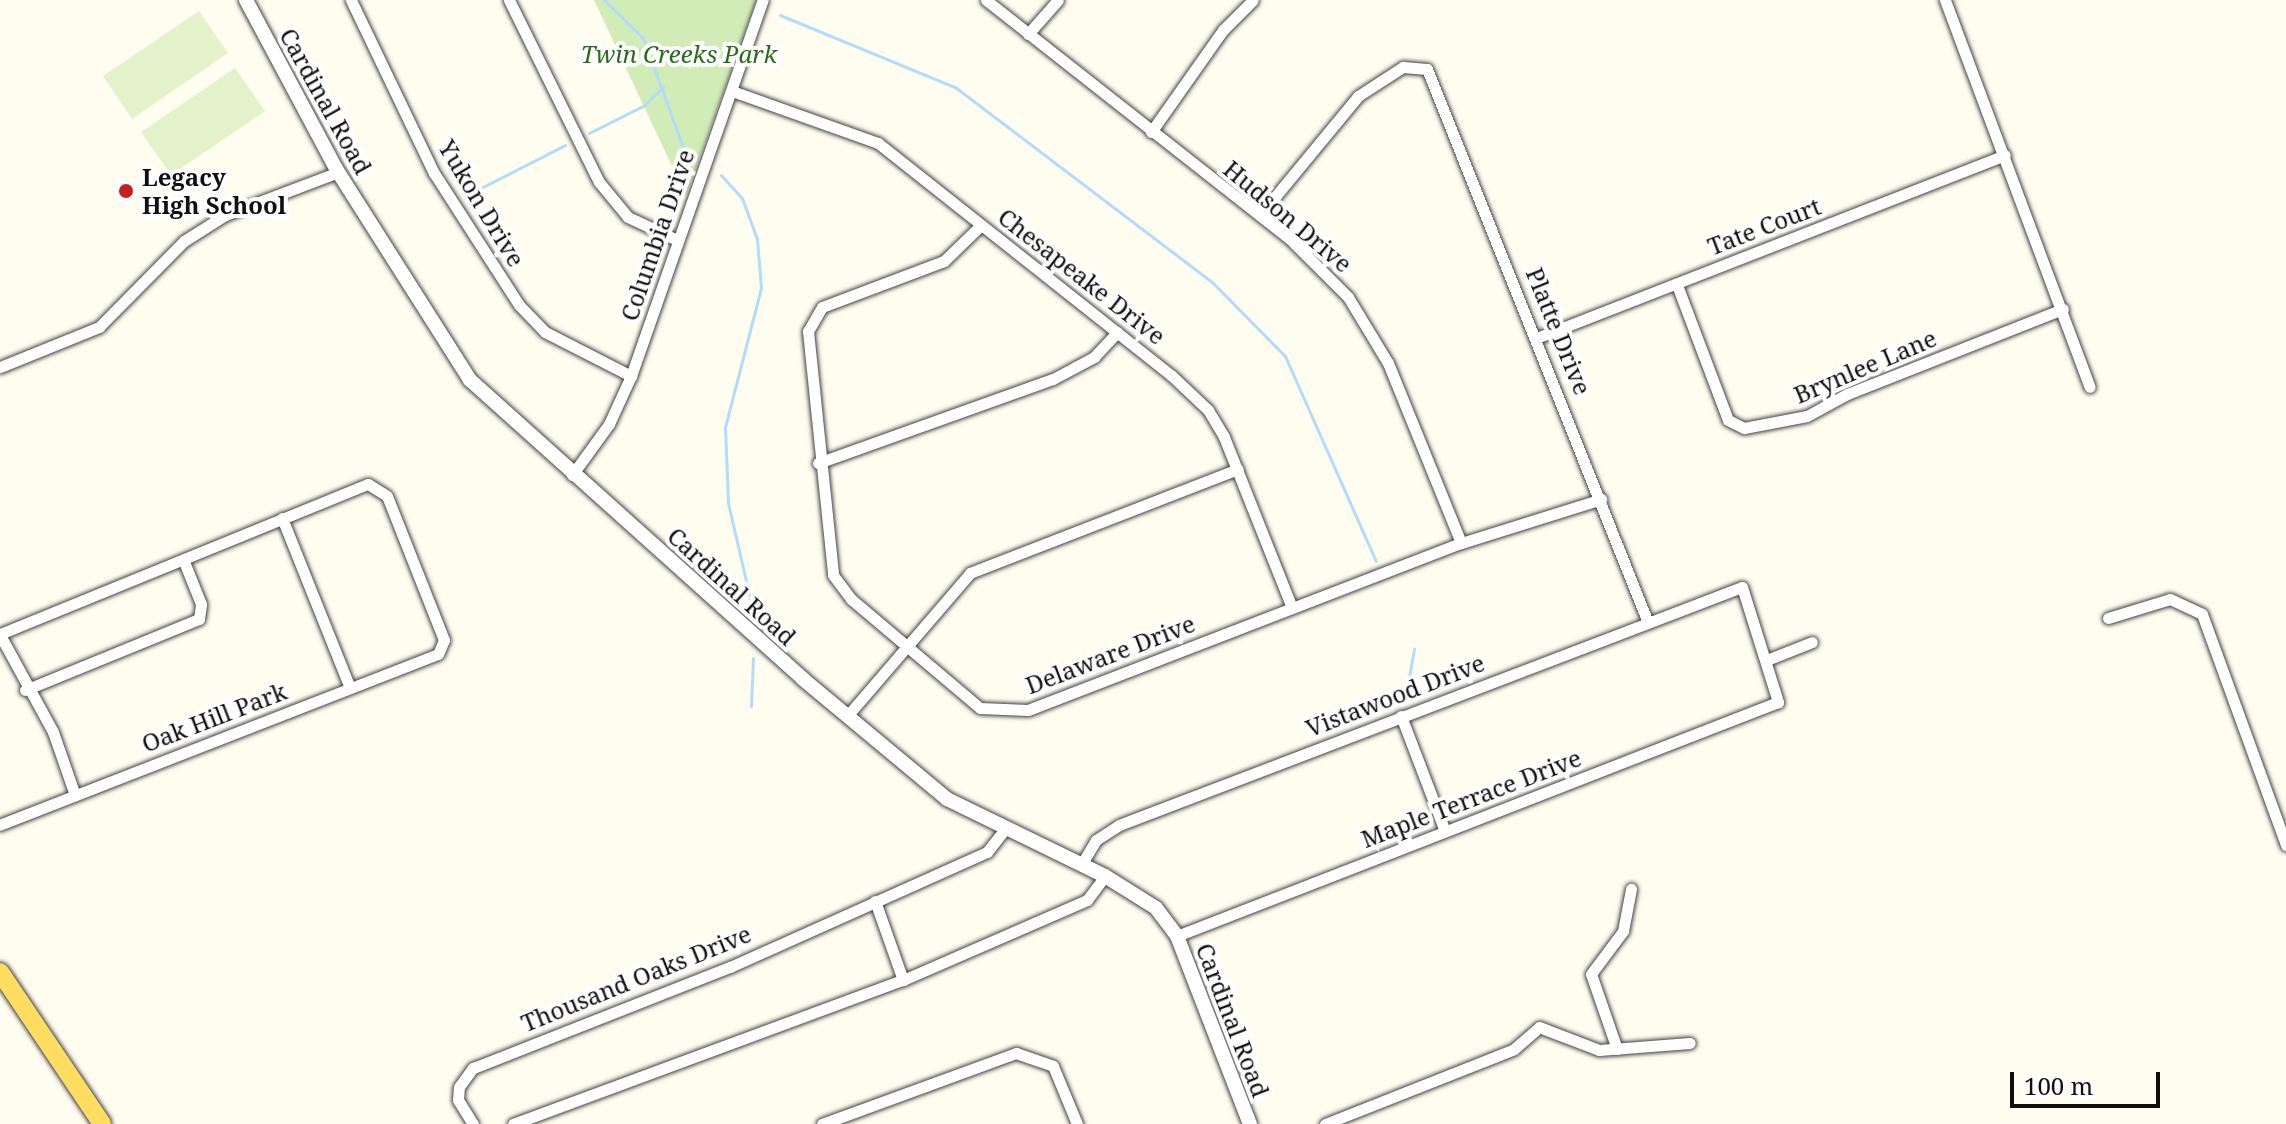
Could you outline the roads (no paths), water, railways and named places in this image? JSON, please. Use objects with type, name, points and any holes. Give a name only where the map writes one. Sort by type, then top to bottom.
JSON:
[{"type":"main road","points":[[0,972],[102,1124]]},
{"type":"street","name":"Cardinal Road","points":[[246,0],[338,172],[470,380],[572,475],[947,799],[1105,876],[1156,908],[1177,936],[1250,1124]]},
{"type":"street","name":"Yukon Drive","points":[[351,0],[434,173],[519,305],[545,332],[631,376]]},
{"type":"street","points":[[509,0],[599,182],[628,217],[677,240]]},
{"type":"street","name":"Columbia Drive","points":[[572,475],[609,424],[631,376],[763,0]]},
{"type":"street","name":"Hudson Drive","points":[[986,0],[1260,215],[1322,269],[1369,329],[1461,543]]},
{"type":"street","points":[[1028,34],[1058,0]]},
{"type":"street","points":[[1151,132],[1223,30],[1253,0]]},
{"type":"street","points":[[1945,0],[2090,387]]},
{"type":"street","name":"Platte Drive","points":[[1260,215],[1358,96],[1394,71],[1421,64],[1539,337],[1647,620]]},
{"type":"street","name":"Chesapeake Drive","points":[[732,91],[878,143],[1117,332],[1208,410],[1238,469],[1292,608]]},
{"type":"street","name":"Tate Court","points":[[1539,337],[2005,155]]},
{"type":"street","points":[[0,367],[99,327],[184,241],[225,215],[338,172]]},
{"type":"street","name":"Delaware Drive","points":[[981,225],[944,261],[813,315],[808,331],[818,463],[833,575],[906,647],[980,708],[1016,712],[1461,543],[1601,499]]},
{"type":"street","name":"Brynlee Lane","points":[[1677,285],[1728,420],[1744,428],[1807,416],[1847,394],[2063,309]]},
{"type":"street","points":[[818,463],[1053,379],[1094,357],[1117,332]]},
{"type":"street","points":[[848,715],[970,573],[1238,469]]},
{"type":"street","name":"Oak Hill Park","points":[[0,825],[350,688],[443,648],[387,496],[376,484],[282,518]]},
{"type":"street","points":[[75,795],[53,732],[25,690],[0,634],[282,518],[350,688]]},
{"type":"street","points":[[25,690],[199,619],[201,604],[183,559]]},
{"type":"street","name":"Vistawood Drive","points":[[1081,865],[1096,840],[1119,825],[1741,586],[1769,659]]},
{"type":"street","points":[[2108,618],[2170,599],[2202,614],[2286,845]]},
{"type":"street","points":[[1769,659],[1812,642]]},
{"type":"street","name":"Maple Terrace Drive","points":[[1177,936],[1779,700],[1769,659]]},
{"type":"street","points":[[1401,716],[1445,831]]},
{"type":"street","name":"Thousand Oaks Drive","points":[[473,1124],[458,1100],[459,1087],[473,1068],[730,967],[995,848],[1006,828]]},
{"type":"street","points":[[513,1124],[903,980],[1087,900],[1105,876]]},
{"type":"street","points":[[1617,1049],[1591,974],[1623,931],[1631,889]]},
{"type":"street","points":[[875,901],[903,980]]},
{"type":"street","points":[[1325,1124],[1514,1049],[1539,1027],[1586,1048],[1617,1049],[1690,1043]]},
{"type":"street","points":[[822,1124],[1008,1054],[1033,1055],[1053,1066],[1077,1124]]},
{"type":"waterway","points":[[604,0],[643,38],[688,161]]},
{"type":"waterway","points":[[780,15],[955,87],[1212,282],[1285,356],[1376,561]]},
{"type":"waterway","points":[[589,133],[643,106],[663,87]]},
{"type":"waterway","points":[[467,195],[565,145]]},
{"type":"waterway","points":[[721,175],[742,198],[757,239],[761,288],[725,427],[728,503],[754,616]]},
{"type":"waterway","points":[[1407,689],[1414,649]]},
{"type":"waterway","points":[[751,706],[753,658]]},
{"type":"place","name":"Legacy High School","points":[[126,191]]},
{"type":"park label","name":"Twin Creeks Park","points":[[679,54]]}]
